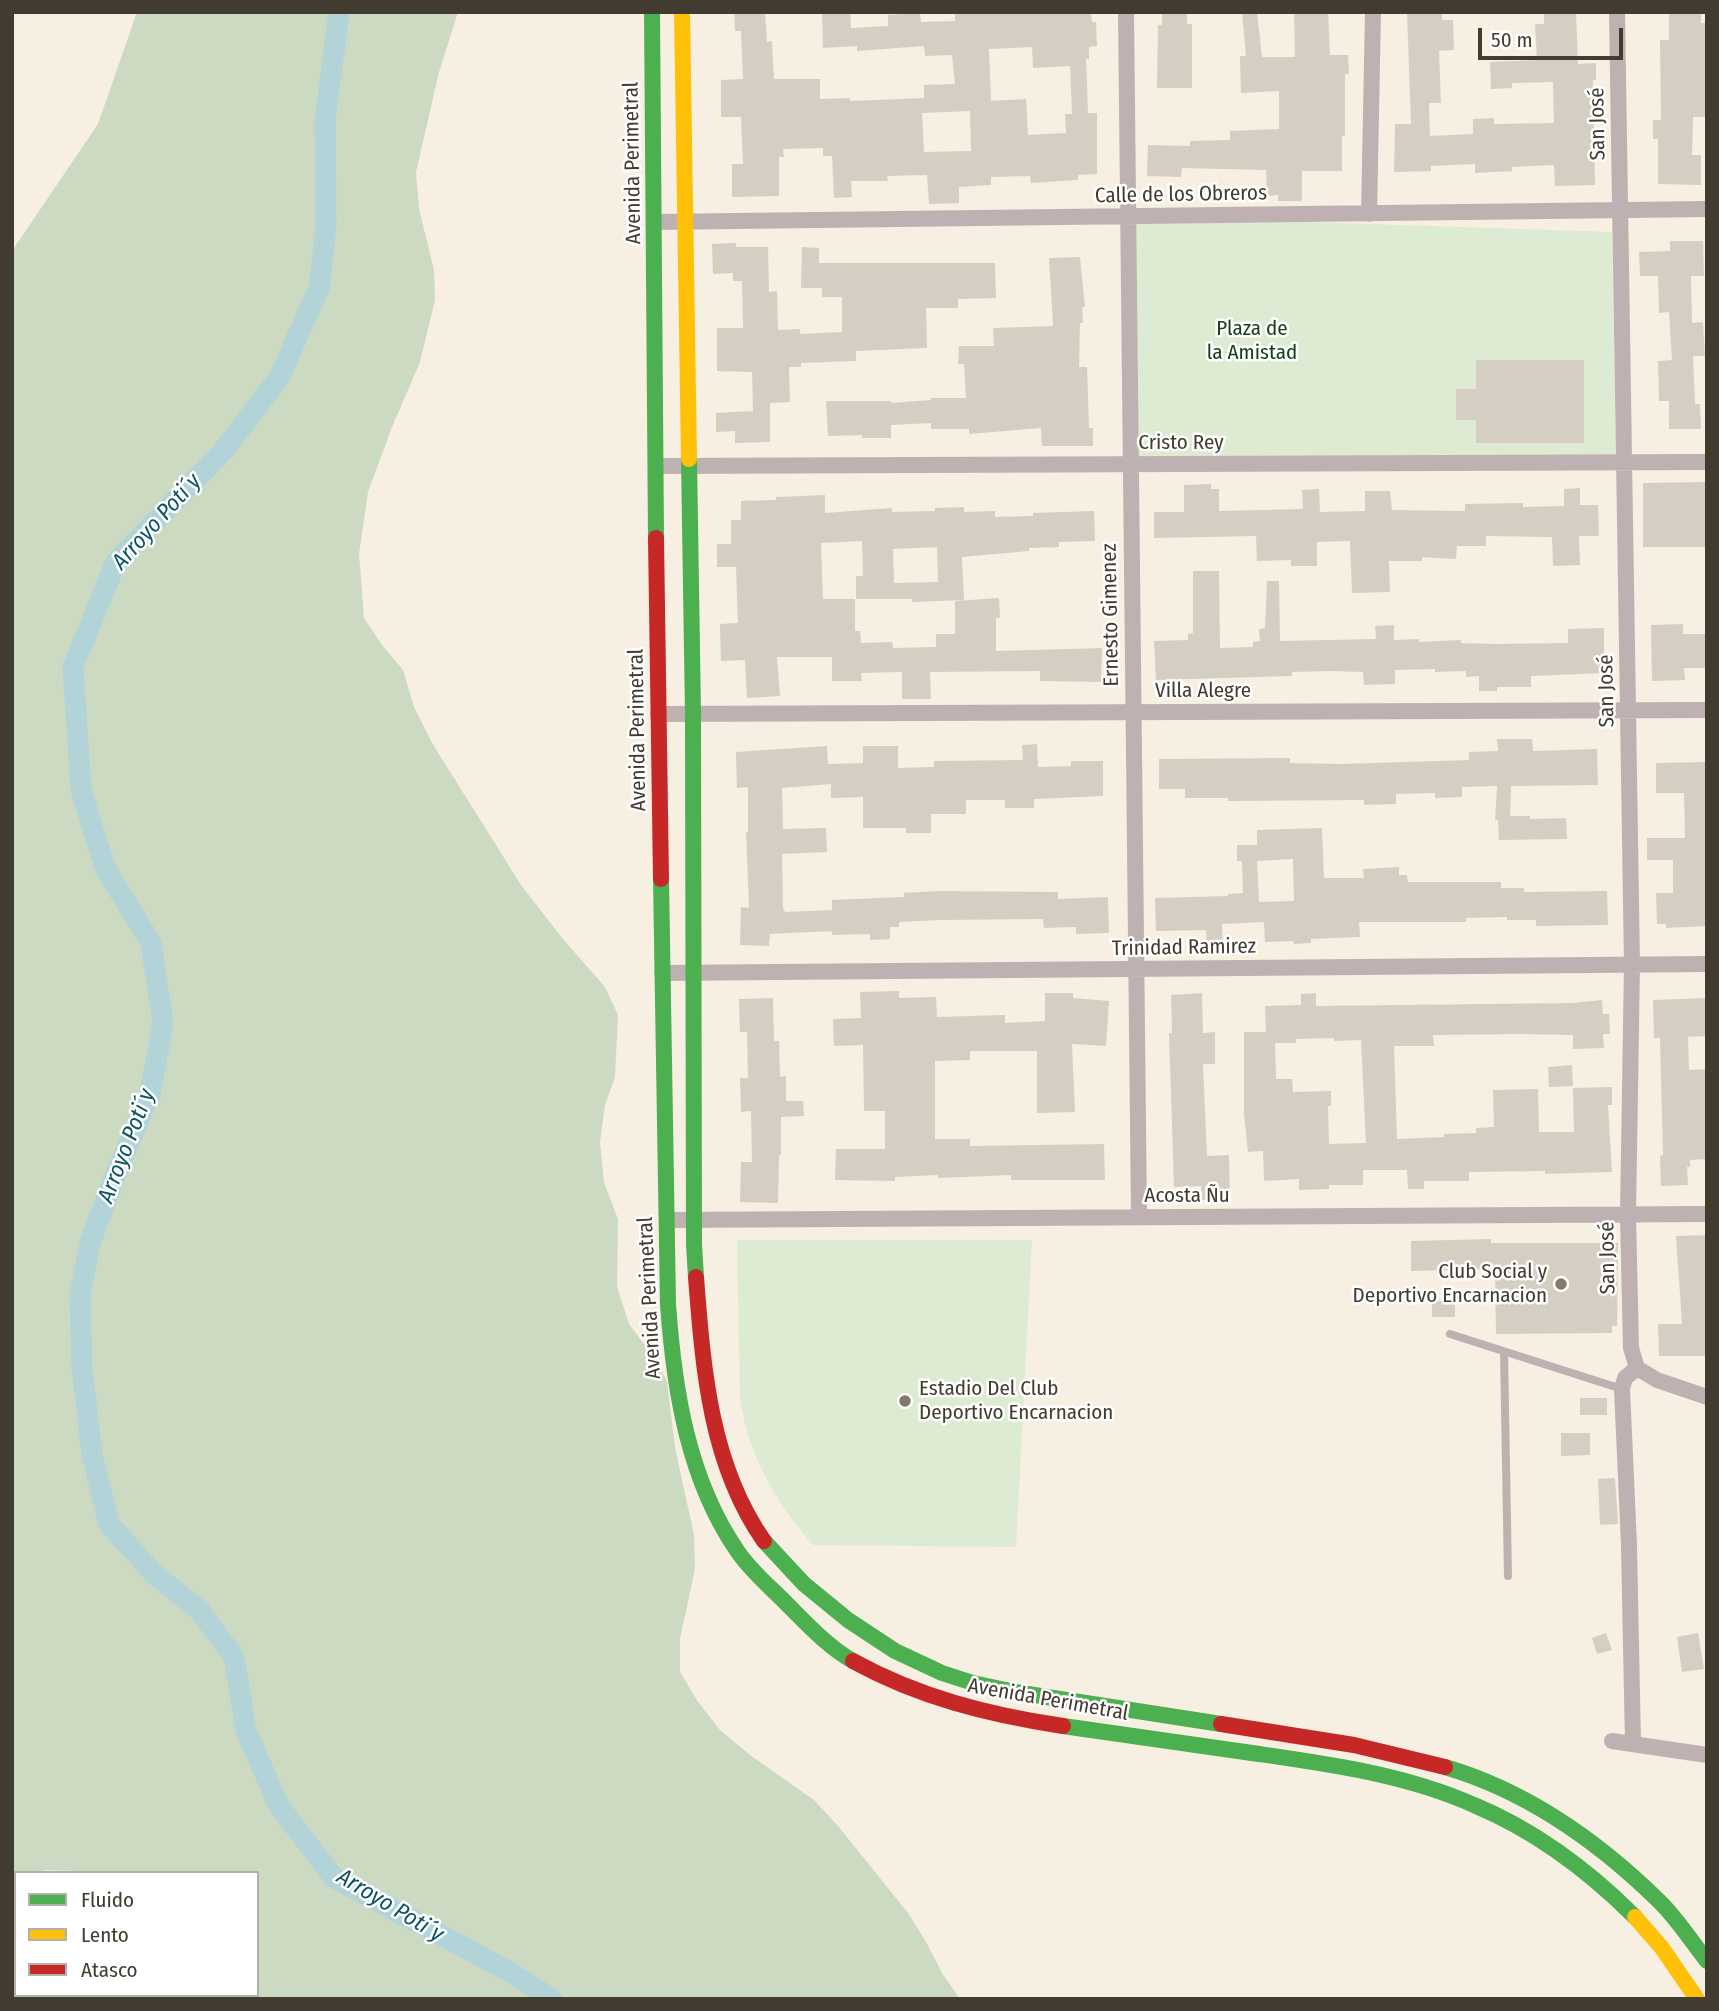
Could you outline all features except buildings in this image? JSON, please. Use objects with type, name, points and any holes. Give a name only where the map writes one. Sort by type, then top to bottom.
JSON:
[{"type":"main road","name":"Avenida Perimetral","points":[[652,12],[658,714],[671,1356],[687,1443],[720,1522],[739,1553],[811,1629],[842,1654],[905,1688],[940,1701],[1042,1723],[1351,1766],[1449,1794],[1497,1815],[1576,1866],[1651,1934],[1697,1999]]},
{"type":"main road","name":"Avenida Perimetral","points":[[682,12],[693,714],[694,1220],[698,1311],[709,1407],[718,1440],[747,1514],[767,1545],[827,1605],[848,1621],[908,1659],[976,1685],[1354,1745],[1435,1765],[1489,1782],[1570,1826],[1598,1847],[1662,1904],[1707,1961]]},
{"type":"street","name":"Ernesto Gimenez","points":[[1126,12],[1139,1217]]},
{"type":"street","points":[[1369,214],[1373,12]]},
{"type":"street","name":"San José","points":[[1617,12],[1632,965],[1628,1214],[1631,1348],[1637,1368]]},
{"type":"street","name":"Calle de los Obreros","points":[[655,222],[1707,209]]},
{"type":"street","name":"Cristo Rey","points":[[656,466],[1707,461]]},
{"type":"street","name":"Villa Alegre","points":[[658,714],[1707,710]]},
{"type":"street","name":"Trinidad Ramirez","points":[[662,973],[1707,964]]},
{"type":"street","name":"Acosta Ñu","points":[[667,1220],[1707,1214]]},
{"type":"street","points":[[1633,1744],[1622,1389],[1625,1378],[1637,1368],[1657,1380],[1707,1397]]},
{"type":"street","points":[[1612,1741],[1707,1755]]},
{"type":"lane","points":[[1450,1334],[1622,1389]]},
{"type":"lane","points":[[1504,1352],[1508,1576]]},
{"type":"green space","points":[[137,12],[458,12],[439,72],[416,172],[419,209],[434,270],[435,300],[420,362],[368,492],[359,554],[364,618],[403,670],[414,707],[432,743],[521,885],[605,987],[618,1015],[615,1077],[605,1105],[600,1142],[604,1183],[618,1219],[617,1287],[629,1324],[667,1381],[675,1448],[694,1535],[695,1569],[680,1639],[680,1672],[698,1702],[720,1730],[750,1755],[814,1800],[838,1826],[908,1913],[960,1999],[230,1999],[221,1997],[259,1997],[259,1871],[14,1871],[12,1910],[12,251],[98,124]]},
{"type":"green space","name":"Plaza de la Amistad","points":[[1129,216],[1612,232],[1616,458],[1130,464]]},
{"type":"green space","name":"Estadio Del Club Deportivo Encarnacion","points":[[737,1240],[1032,1240],[1016,1547],[813,1545],[787,1512],[766,1478],[744,1421],[740,1400]]},
{"type":"waterway","name":"Arroyo Poti´y","points":[[339,12],[325,122],[326,227],[319,288],[279,378],[223,451],[116,562],[73,667],[81,790],[105,868],[151,943],[163,1023],[150,1094],[90,1243],[80,1295],[82,1368],[92,1454],[109,1524],[154,1574],[199,1610],[234,1657],[246,1731],[279,1806],[334,1878],[510,1972],[552,1999]]},
{"type":"traffic: fast","points":[[652,12],[656,538]]},
{"type":"traffic: fast","points":[[689,459],[696,1277]]},
{"type":"traffic: fast","points":[[661,879],[668,1304],[674,1369],[687,1433],[695,1465],[707,1495],[738,1552],[754,1572],[809,1626],[834,1649],[853,1661]]},
{"type":"traffic: fast","points":[[764,1541],[804,1584],[848,1620],[895,1651],[942,1673],[1015,1692],[1221,1724]]},
{"type":"traffic: fast","points":[[1063,1726],[1337,1766],[1393,1778],[1447,1794],[1496,1815],[1539,1839],[1580,1868],[1635,1917]]},
{"type":"traffic: fast","points":[[1445,1767],[1475,1777],[1533,1805],[1561,1821],[1613,1859],[1660,1902],[1707,1961]]},
{"type":"traffic: slow","points":[[682,12],[689,459]]},
{"type":"traffic: slow","points":[[1635,1917],[1662,1948],[1697,1999]]},
{"type":"traffic: jam","points":[[656,538],[661,879]]},
{"type":"traffic: jam","points":[[696,1277],[712,1414],[732,1480],[764,1541]]},
{"type":"traffic: jam","points":[[853,1661],[903,1685],[955,1703],[1063,1726]]},
{"type":"traffic: jam","points":[[1221,1724],[1354,1745],[1445,1767]]},
{"type":"place","name":"Club Social y Deportivo Encarnacion","points":[[1561,1284]]},
{"type":"place","name":"Estadio Del Club Deportivo Encarnacion","points":[[905,1401]]}]
